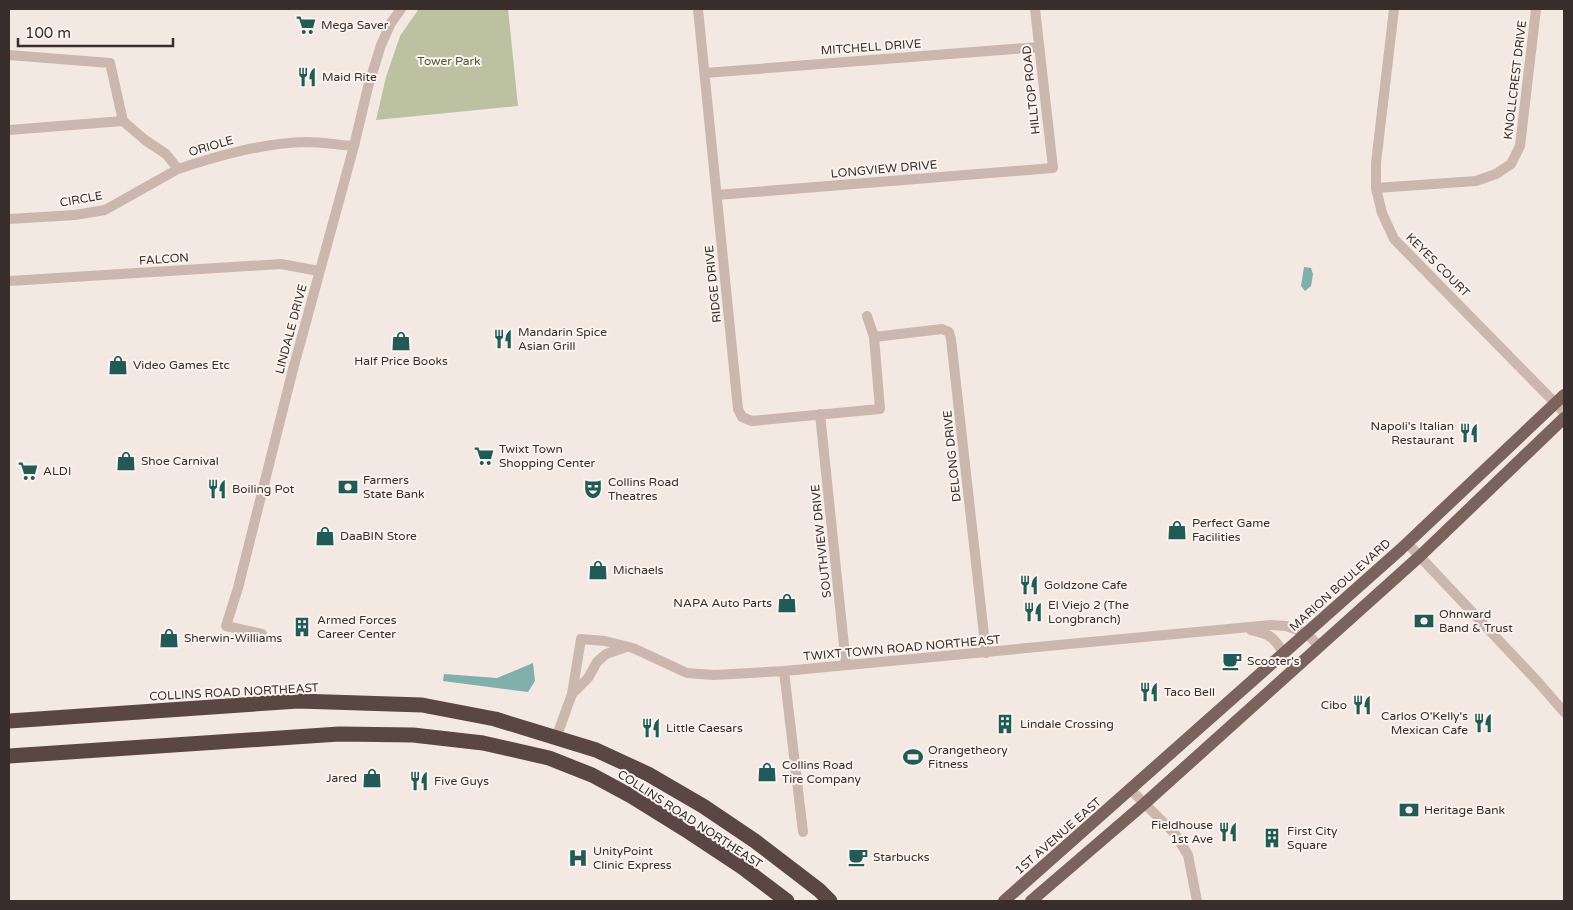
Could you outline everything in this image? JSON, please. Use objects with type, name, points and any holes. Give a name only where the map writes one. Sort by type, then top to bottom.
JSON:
[{"type":"highway","name":"COLLINS ROAD NORTHEAST","points":[[9,721],[298,700],[422,705],[495,719],[596,750],[648,774],[703,806],[755,841],[819,890],[830,901]]},
{"type":"highway","name":"COLLINS ROAD NORTHEAST","points":[[9,756],[339,734],[413,736],[483,743],[549,758],[592,775],[631,796],[689,832],[742,867],[787,901]]},
{"type":"main road","name":"MARION BOULEVARD","points":[[1131,790],[1561,403]]},
{"type":"main road","points":[[1030,901],[1144,804],[1420,556],[1564,418]]},
{"type":"main road","name":"1ST AVENUE EAST","points":[[1004,901],[1131,790]]},
{"type":"street","name":"LINDALE DRIVE","points":[[262,634],[226,626],[238,588],[368,87],[381,46],[391,24],[401,9]]},
{"type":"street","name":"RIDGE DRIVE","points":[[698,9],[738,409],[742,418],[752,421],[880,409],[874,337]]},
{"type":"street","name":"HILLTOP ROAD","points":[[1035,9],[1052,168]]},
{"type":"street","name":"KEYES COURT","points":[[1394,9],[1376,163],[1376,188],[1382,213],[1394,239],[1561,403]]},
{"type":"street","name":"KNOLLCREST DRIVE","points":[[1376,188],[1476,180],[1496,174],[1511,164],[1520,146],[1536,9]]},
{"type":"street","name":"MITCHELL DRIVE","points":[[705,73],[1039,47]]},
{"type":"street","points":[[9,55],[110,62],[123,121],[9,130]]},
{"type":"street","name":"ORIOLE","points":[[123,121],[145,140],[166,154],[178,169],[226,153],[273,145],[308,142],[354,146]]},
{"type":"street","name":"LONGVIEW DRIVE","points":[[717,195],[1052,168]]},
{"type":"street","name":"CIRCLE","points":[[9,219],[75,215],[106,210],[178,169]]},
{"type":"street","name":"FALCON","points":[[9,281],[281,264],[319,271]]},
{"type":"street","points":[[867,316],[874,337]]},
{"type":"street","name":"DELONG DRIVE","points":[[874,337],[942,329],[949,332],[986,653]]},
{"type":"street","name":"SOUTHVIEW DRIVE","points":[[820,414],[846,665]]},
{"type":"street","points":[[1407,543],[1564,712]]},
{"type":"street","name":"TWIXT TOWN ROAD NORTHEAST","points":[[556,738],[572,694],[581,639],[627,647],[687,673],[714,676],[986,653],[1271,625],[1286,626],[1306,633]]},
{"type":"street","points":[[1240,628],[1266,633],[1276,641],[1284,654]]},
{"type":"street","points":[[1306,633],[1319,646]]},
{"type":"street","name":"TWIXT TOWN ROAD NORTHEAST","points":[[572,694],[588,678],[597,662],[606,654],[627,647]]},
{"type":"street","points":[[784,671],[803,832]]},
{"type":"street","points":[[1131,790],[1175,834],[1188,854],[1197,901]]},
{"type":"green space","name":"Tower Park","points":[[508,9],[518,106],[376,120],[386,77],[400,36],[418,10]]},
{"type":"water","points":[[1304,267],[1311,268],[1313,274],[1311,286],[1305,291],[1301,286]]},
{"type":"water","points":[[533,663],[535,681],[528,692],[443,681],[444,674],[497,678]]},
{"type":"place","name":"Mega Saver","points":[[306,25]]},
{"type":"place","name":"Maid Rite","points":[[307,77]]},
{"type":"place","name":"Mandarin Spice Asian Grill","points":[[503,339]]},
{"type":"place","name":"Half Price Books","points":[[401,341]]},
{"type":"place","name":"Video Games Etc","points":[[118,365]]},
{"type":"place","name":"Napoli's Italian Restaurant","points":[[1469,433]]},
{"type":"place","name":"Twixt Town Shopping Center","points":[[484,456]]},
{"type":"place","name":"Shoe Carnival","points":[[126,461]]},
{"type":"place","name":"ALDI","points":[[28,471]]},
{"type":"place","name":"Farmers State Bank","points":[[348,487]]},
{"type":"place","name":"Boiling Pot","points":[[217,489]]},
{"type":"place","name":"Collins Road Theatres","points":[[593,489]]},
{"type":"place","name":"Perfect Game Facilities","points":[[1177,530]]},
{"type":"place","name":"DaaBIN Store","points":[[325,536]]},
{"type":"place","name":"Michaels","points":[[598,570]]},
{"type":"place","name":"Goldzone Cafe","points":[[1029,585]]},
{"type":"place","name":"NAPA Auto Parts","points":[[787,603]]},
{"type":"place","name":"El Viejo 2 (The Longbranch)","points":[[1033,612]]},
{"type":"place","name":"Ohnward Band & Trust","points":[[1424,621]]},
{"type":"place","name":"Armed Forces Career Center","points":[[302,627]]},
{"type":"place","name":"Sherwin-Williams","points":[[169,638]]},
{"type":"place","name":"Scooter's","points":[[1232,661]]},
{"type":"place","name":"Taco Bell","points":[[1149,692]]},
{"type":"place","name":"Cibo","points":[[1362,705]]},
{"type":"place","name":"Carlos O'Kelly's Mexican Cafe","points":[[1483,723]]},
{"type":"place","name":"Lindale Crossing","points":[[1005,724]]},
{"type":"place","name":"Little Caesars","points":[[651,728]]},
{"type":"place","name":"Orangetheory Fitness","points":[[913,757]]},
{"type":"place","name":"Collins Road Tire Company","points":[[767,772]]},
{"type":"place","name":"Jared","points":[[372,778]]},
{"type":"place","name":"Five Guys","points":[[419,781]]},
{"type":"place","name":"Heritage Bank","points":[[1409,810]]},
{"type":"place","name":"Fieldhouse 1st Ave","points":[[1228,832]]},
{"type":"place","name":"First City Square","points":[[1272,838]]},
{"type":"place","name":"Starbucks","points":[[858,857]]},
{"type":"place","name":"UnityPoint Clinic Express","points":[[578,858]]}]
